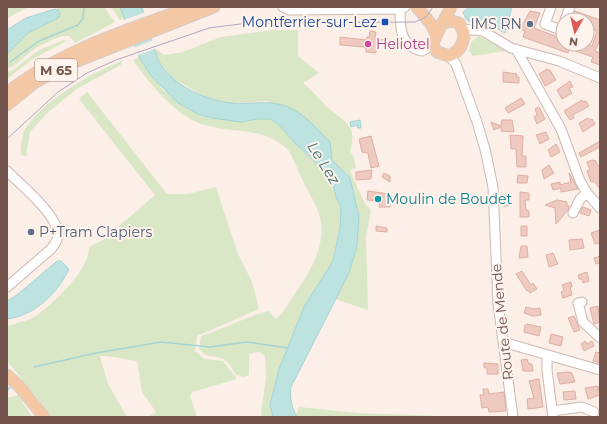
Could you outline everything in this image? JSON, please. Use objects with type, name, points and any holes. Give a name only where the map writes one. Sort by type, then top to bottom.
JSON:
[{"type":"main road","name":"M 65","points":[[166,21],[192,7]]},
{"type":"main road","name":"M 65","points":[[7,93],[20,82],[50,64],[166,21],[214,7]]},
{"type":"main road","points":[[417,7],[431,24],[436,34]]},
{"type":"main road","points":[[451,7],[444,23],[436,34],[433,45],[437,52],[456,54],[464,38],[459,25],[458,7]]},
{"type":"main road","points":[[444,23],[459,25]]},
{"type":"main road","name":"M 65","points":[[7,105],[45,75],[110,42]]},
{"type":"main road","points":[[7,375],[19,386],[44,417]]},
{"type":"street","points":[[283,7],[289,10],[402,8],[400,27],[405,40],[410,46],[415,50],[422,51],[433,45]]},
{"type":"street","points":[[551,7],[544,24],[555,28]]},
{"type":"street","points":[[459,25],[483,31],[502,43],[516,49],[559,61],[600,78]]},
{"type":"street","points":[[456,54],[469,37],[483,31]]},
{"type":"street","points":[[516,49],[561,129],[580,181],[587,193],[600,208]]},
{"type":"street","name":"Route de Mende","points":[[456,54],[486,149],[493,187],[498,303],[513,417]]},
{"type":"street","points":[[7,171],[51,216],[57,228],[58,236],[51,249],[7,287]]},
{"type":"street","points":[[572,213],[580,199],[587,193]]},
{"type":"street","points":[[582,302],[578,303],[582,322],[600,338]]},
{"type":"street","points":[[503,342],[600,370]]},
{"type":"street","points":[[548,356],[547,370],[553,414],[582,407],[594,412]]},
{"type":"green space","points":[[7,7],[29,7],[7,18]]},
{"type":"green space","points":[[57,7],[104,7],[115,22],[75,43],[69,36],[54,39],[37,48],[16,64],[7,68],[7,53],[29,32],[58,16]]},
{"type":"green space","points":[[111,7],[125,7],[126,18],[120,20]]},
{"type":"green space","points":[[272,30],[298,30],[298,56],[319,73],[303,83],[327,107],[344,120],[351,130],[352,143],[350,151],[354,158],[356,167],[350,171],[365,204],[371,210],[366,237],[368,310],[335,299],[349,273],[357,246],[350,178],[332,160],[330,142],[267,101],[232,103],[206,98],[171,77],[157,58],[154,47],[164,55],[183,52],[221,37]]},
{"type":"green space","points":[[479,36],[506,51],[473,56],[469,51],[471,42]]},
{"type":"green space","points":[[64,40],[66,41],[31,60],[7,79],[7,72],[13,70],[39,50]]},
{"type":"green space","points":[[139,57],[163,90],[198,114],[212,118],[241,122],[257,119],[270,119],[278,124],[294,142],[332,178],[336,197],[341,207],[340,228],[333,261],[304,307],[279,369],[270,405],[273,417],[262,417],[261,414],[266,377],[265,356],[259,352],[249,354],[249,375],[243,377],[235,374],[229,364],[223,359],[205,355],[199,349],[201,336],[251,316],[268,311],[276,319],[281,314],[305,278],[315,259],[319,248],[322,228],[319,212],[304,184],[293,157],[285,147],[275,140],[256,133],[216,128],[195,121],[184,115],[164,98],[147,79],[133,60]]},
{"type":"green space","points":[[122,61],[121,65],[78,88],[47,113],[30,132],[26,156],[21,155],[21,141],[23,134],[40,112],[66,90],[96,73]]},
{"type":"green space","points":[[87,92],[167,194],[188,194],[216,187],[238,254],[252,282],[259,309],[197,336],[195,351],[205,359],[223,361],[237,379],[192,392],[190,396],[197,417],[148,417],[156,412],[142,392],[137,361],[100,356],[108,384],[127,417],[49,417],[43,405],[7,361],[7,326],[33,318],[52,303],[70,285],[84,265],[88,256],[89,247],[103,240],[155,195],[79,99]]},
{"type":"green space","points":[[18,395],[32,417],[7,417],[7,398]]},
{"type":"green space","points":[[299,407],[357,413],[466,417],[295,417]]},
{"type":"water","name":"Le Lez","points":[[120,7],[142,7],[157,57],[162,67],[178,83],[199,94],[221,101],[231,103],[274,103],[294,110],[311,123],[330,142],[332,160],[350,178],[359,217],[357,246],[349,273],[291,387],[291,402],[297,417],[273,417],[270,405],[279,369],[304,307],[333,261],[340,228],[341,207],[336,197],[332,178],[294,142],[278,124],[270,119],[257,119],[241,122],[212,118],[198,114],[178,103],[151,76],[139,57]]},
{"type":"water","points":[[469,7],[512,7],[505,33],[487,24],[470,22],[467,20],[463,12]]},
{"type":"water","points":[[55,9],[58,10],[60,15],[58,18],[28,33],[7,54],[7,30],[26,18]]},
{"type":"water","points":[[360,120],[361,128],[358,128],[357,125],[351,127],[350,122]]},
{"type":"water","points":[[57,261],[61,261],[69,269],[52,295],[36,308],[27,313],[7,319],[7,301],[17,295]]},
{"type":"pier","points":[[146,12],[147,16],[125,24],[124,20]]},
{"type":"pier","points":[[154,40],[157,48],[136,56],[133,48]]},
{"type":"building","points":[[530,11],[540,13],[534,28],[555,36],[555,48],[523,37],[525,31],[520,29]]},
{"type":"building","points":[[595,18],[600,20],[600,43],[599,42],[595,51],[595,37],[597,31],[595,30]]},
{"type":"building","points":[[370,31],[376,32],[375,38],[385,40],[384,46],[377,45],[376,53],[366,52],[364,47],[340,45],[340,37],[366,40],[367,37],[369,37]]},
{"type":"building","points":[[595,51],[600,53],[600,65],[591,62],[593,57],[579,52]]},
{"type":"building","points":[[547,69],[550,70],[556,80],[545,86],[539,74]]},
{"type":"building","points":[[503,72],[517,74],[516,77],[519,77],[519,83],[503,82]]},
{"type":"building","points":[[570,81],[573,87],[569,88],[572,93],[562,99],[557,90]]},
{"type":"building","points":[[521,98],[525,104],[508,113],[505,108]]},
{"type":"building","points":[[582,100],[583,102],[586,101],[589,106],[573,115],[574,118],[570,120],[564,111]]},
{"type":"building","points":[[539,107],[545,119],[537,124],[534,117],[537,115],[535,109]]},
{"type":"building","points":[[588,118],[590,120],[592,119],[595,124],[583,132],[579,123]]},
{"type":"building","points":[[502,120],[512,120],[514,132],[501,131],[501,127],[494,130],[491,122],[501,126]]},
{"type":"building","points":[[546,132],[549,139],[540,144],[536,135]]},
{"type":"building","points":[[510,135],[523,136],[522,156],[526,156],[526,167],[517,167],[516,149],[511,149]]},
{"type":"building","points":[[371,136],[379,166],[371,168],[368,153],[362,152],[359,139]]},
{"type":"building","points":[[600,141],[600,147],[581,157],[579,153]]},
{"type":"building","points":[[556,144],[560,152],[551,157],[548,150]]},
{"type":"building","points":[[592,160],[596,161],[598,166],[600,165],[600,189],[594,181],[591,182],[587,171],[590,170],[587,162]]},
{"type":"building","points":[[549,165],[554,173],[544,179],[542,170]]},
{"type":"building","points":[[372,170],[371,179],[356,180],[356,172]]},
{"type":"building","points":[[384,173],[390,176],[390,182],[382,177]]},
{"type":"building","points":[[569,173],[578,189],[561,192],[561,188],[553,190],[551,184],[560,182],[560,185],[571,182]]},
{"type":"building","points":[[518,175],[528,176],[527,183],[517,183]]},
{"type":"building","name":"Moulin de Boudet","points":[[368,191],[389,194],[389,198],[392,198],[390,207],[379,207],[380,201],[367,200]]},
{"type":"building","points":[[520,192],[529,193],[529,200],[525,200],[526,210],[529,211],[529,217],[520,217]]},
{"type":"building","points":[[503,200],[508,200],[508,206],[503,206]]},
{"type":"building","points":[[557,200],[567,202],[567,206],[569,206],[568,210],[556,224],[555,208],[545,205]]},
{"type":"building","points":[[583,207],[591,210],[589,216],[580,213]]},
{"type":"building","points":[[376,226],[387,228],[387,232],[376,231]]},
{"type":"building","points":[[521,226],[527,226],[527,236],[521,236]]},
{"type":"building","points":[[600,230],[600,243],[595,244],[591,233]]},
{"type":"building","points":[[582,239],[584,248],[570,250],[569,240]]},
{"type":"building","points":[[521,246],[527,246],[528,257],[519,258]]},
{"type":"building","points":[[553,253],[558,264],[549,267],[546,255]]},
{"type":"building","points":[[600,256],[600,263],[596,264],[594,258]]},
{"type":"building","points":[[522,271],[531,285],[533,283],[537,289],[530,293],[528,290],[527,291],[516,274]]},
{"type":"building","points":[[587,272],[589,281],[583,283],[582,279],[579,279],[578,275]]},
{"type":"building","points":[[571,282],[572,287],[570,287],[572,295],[563,298],[561,292],[564,290],[562,285]]},
{"type":"building","points":[[598,306],[600,322],[594,324],[590,308]]},
{"type":"building","points":[[526,307],[534,309],[540,308],[541,315],[533,316],[524,313]]},
{"type":"building","points":[[574,316],[580,330],[574,332],[568,318]]},
{"type":"building","points":[[527,324],[541,327],[539,336],[524,332],[525,325]]},
{"type":"building","points":[[551,334],[563,337],[561,346],[549,343]]},
{"type":"building","points":[[585,341],[587,344],[592,341],[594,346],[584,351],[581,344]]},
{"type":"building","points":[[596,352],[600,353],[600,363],[593,361]]},
{"type":"building","points":[[527,359],[529,364],[532,364],[533,371],[523,371],[521,360]]},
{"type":"building","points":[[484,363],[498,364],[498,374],[487,374],[487,368],[484,368]]},
{"type":"building","points":[[557,373],[572,373],[575,382],[560,384]]},
{"type":"building","points":[[539,379],[543,407],[528,409],[527,399],[534,398],[529,381]]},
{"type":"building","points":[[598,386],[600,395],[588,399],[585,388]]},
{"type":"building","points":[[483,389],[488,389],[489,394],[504,392],[506,411],[489,412],[488,407],[482,408],[480,395],[484,395]]},
{"type":"building","points":[[575,391],[576,399],[564,400],[563,392]]},
{"type":"waterway","points":[[10,62],[39,41],[78,25],[83,18],[84,7]]},
{"type":"waterway","points":[[34,367],[96,353],[161,342],[210,347],[247,342],[288,348]]},
{"type":"waterway","points":[[7,391],[10,387]]},
{"type":"tram line","points":[[7,139],[58,92],[87,73],[116,60],[209,28],[248,23],[415,22],[426,17],[433,7]]},
{"type":"place","name":"Montferrier-sur-Lez","points":[[385,22]]},
{"type":"place","name":"IMS RN","points":[[530,24]]},
{"type":"place","name":"Heliotel","points":[[368,44]]},
{"type":"place","name":"Moulin de Boudet","points":[[378,199]]},
{"type":"place","name":"P+Tram Clapiers","points":[[31,232]]}]
